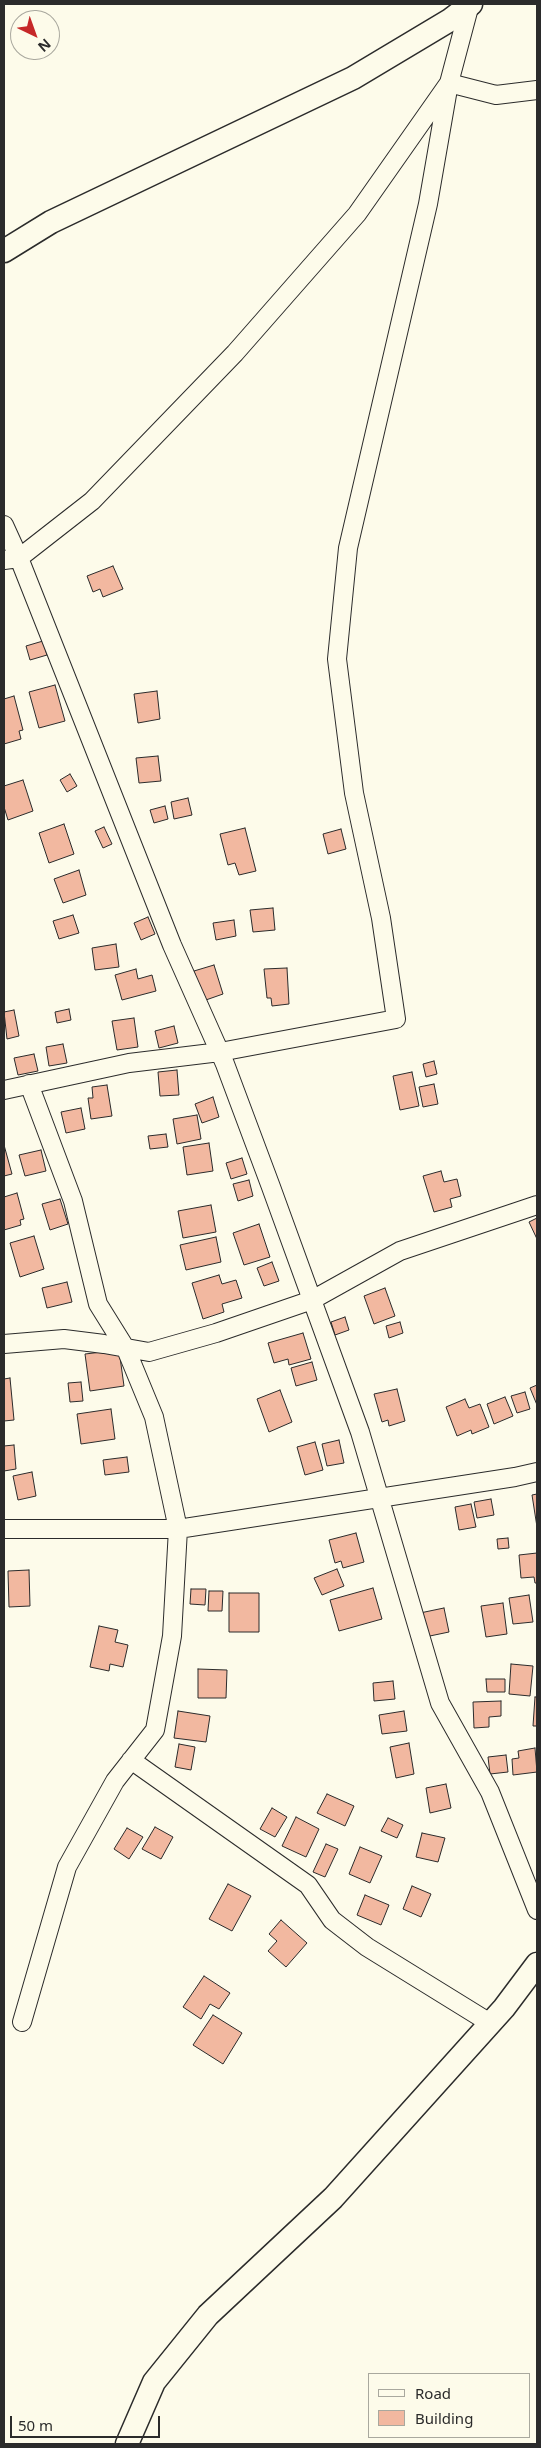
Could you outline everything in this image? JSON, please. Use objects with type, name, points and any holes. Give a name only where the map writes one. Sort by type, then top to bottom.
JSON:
[{"type":"street","points":[[4,1090],[130,1063],[220,1052],[396,1019],[381,918],[354,793],[337,660],[348,548],[428,204],[449,83],[471,4]]},
{"type":"street","points":[[4,251],[51,222],[353,78],[450,20],[471,4]]},
{"type":"street","points":[[449,83],[496,95],[537,90]]},
{"type":"street","points":[[11,559],[92,501],[235,353],[357,214],[449,83]]},
{"type":"street","points":[[4,526],[11,559],[172,945],[220,1052],[312,1300],[360,1432],[440,1702],[490,1792],[537,1910]]},
{"type":"street","points":[[22,2022],[67,1867],[115,1781],[155,1730],[172,1636],[178,1529],[154,1417],[126,1349],[98,1304],[73,1200],[29,1084]]},
{"type":"street","points":[[4,1344],[64,1339],[149,1352],[216,1333],[312,1300],[400,1251],[537,1205]]},
{"type":"street","points":[[4,1529],[178,1529],[537,1472]]},
{"type":"street","points":[[131,1760],[308,1885],[332,1920],[367,1947],[490,2023]]},
{"type":"street","points":[[127,2444],[154,2382],[208,2315],[333,2198],[490,2023],[537,1964]]},
{"type":"building","points":[[113,566],[123,589],[103,597],[100,589],[93,592],[87,576]]},
{"type":"building","points":[[43,641],[47,655],[30,660],[26,646]]},
{"type":"building","points":[[55,685],[65,721],[39,728],[29,692]]},
{"type":"building","points":[[157,691],[160,719],[138,723],[134,694]]},
{"type":"building","points":[[14,696],[23,730],[19,731],[21,739],[4,744],[4,699]]},
{"type":"building","points":[[158,756],[161,781],[139,783],[136,758]]},
{"type":"building","points":[[70,774],[77,786],[67,792],[60,780]]},
{"type":"building","points":[[23,780],[33,811],[8,820],[4,807],[4,786]]},
{"type":"building","points":[[188,798],[192,815],[174,819],[171,802]]},
{"type":"building","points":[[165,806],[168,819],[154,823],[150,810]]},
{"type":"building","points":[[64,824],[74,854],[49,863],[39,833]]},
{"type":"building","points":[[104,827],[112,844],[103,848],[95,831]]},
{"type":"building","points":[[245,828],[256,871],[239,875],[235,863],[228,865],[220,834]]},
{"type":"building","points":[[341,829],[346,849],[328,854],[323,834]]},
{"type":"building","points":[[79,870],[86,895],[63,903],[54,879]]},
{"type":"building","points":[[273,908],[275,930],[253,932],[250,910]]},
{"type":"building","points":[[73,915],[79,933],[59,939],[53,921]]},
{"type":"building","points":[[148,917],[155,934],[141,940],[134,923]]},
{"type":"building","points":[[234,920],[236,936],[216,940],[213,923]]},
{"type":"building","points":[[116,944],[119,967],[95,970],[92,948]]},
{"type":"building","points":[[214,965],[223,994],[203,1001],[194,971]]},
{"type":"building","points":[[287,968],[289,1004],[272,1006],[271,998],[267,998],[264,969]]},
{"type":"building","points":[[136,969],[138,979],[152,975],[156,991],[122,1000],[115,975]]},
{"type":"building","points":[[69,1009],[71,1020],[57,1023],[55,1012]]},
{"type":"building","points":[[14,1010],[19,1036],[7,1039],[4,1012]]},
{"type":"building","points":[[134,1018],[138,1047],[117,1050],[112,1021]]},
{"type":"building","points":[[174,1026],[178,1043],[159,1048],[155,1031]]},
{"type":"building","points":[[63,1044],[67,1063],[49,1066],[46,1047]]},
{"type":"building","points":[[34,1054],[38,1071],[18,1075],[14,1058]]},
{"type":"building","points":[[434,1061],[437,1074],[426,1077],[423,1064]]},
{"type":"building","points":[[177,1070],[179,1095],[160,1096],[158,1072]]},
{"type":"building","points":[[412,1072],[419,1106],[400,1110],[393,1076]]},
{"type":"building","points":[[434,1084],[438,1104],[423,1107],[419,1087]]},
{"type":"building","points":[[107,1085],[112,1116],[91,1119],[88,1098],[93,1098],[92,1087]]},
{"type":"building","points":[[213,1097],[219,1117],[202,1123],[195,1104]]},
{"type":"building","points":[[81,1108],[85,1129],[66,1133],[61,1112]]},
{"type":"building","points":[[197,1115],[201,1139],[177,1144],[173,1119]]},
{"type":"building","points":[[166,1134],[168,1147],[150,1149],[148,1136]]},
{"type":"building","points":[[209,1143],[213,1171],[187,1175],[183,1147]]},
{"type":"building","points":[[4,1145],[12,1174],[4,1176]]},
{"type":"building","points":[[41,1150],[46,1171],[25,1176],[19,1155]]},
{"type":"building","points":[[242,1158],[247,1174],[231,1179],[226,1163]]},
{"type":"building","points":[[441,1171],[444,1182],[457,1179],[461,1196],[450,1199],[452,1207],[434,1212],[423,1176]]},
{"type":"building","points":[[249,1180],[253,1196],[238,1201],[233,1184]]},
{"type":"building","points":[[17,1193],[24,1219],[20,1220],[21,1225],[4,1230],[4,1197]]},
{"type":"building","points":[[60,1199],[68,1224],[50,1230],[42,1204]]},
{"type":"building","points":[[211,1205],[216,1232],[183,1238],[178,1211]]},
{"type":"building","points":[[537,1218],[537,1239],[529,1222]]},
{"type":"building","points":[[259,1224],[270,1257],[244,1265],[233,1233]]},
{"type":"building","points":[[34,1236],[44,1269],[20,1277],[10,1243]]},
{"type":"building","points":[[216,1237],[221,1262],[186,1270],[180,1245]]},
{"type":"building","points":[[272,1262],[279,1281],[264,1286],[257,1268]]},
{"type":"building","points":[[219,1275],[222,1284],[236,1280],[242,1298],[222,1304],[224,1312],[203,1319],[192,1283]]},
{"type":"building","points":[[67,1282],[72,1302],[47,1308],[42,1288]]},
{"type":"building","points":[[385,1288],[395,1316],[374,1324],[364,1296]]},
{"type":"building","points":[[345,1317],[349,1330],[335,1335],[331,1322]]},
{"type":"building","points":[[400,1322],[403,1333],[389,1338],[386,1326]]},
{"type":"building","points":[[303,1333],[311,1359],[289,1365],[288,1359],[274,1363],[268,1343]]},
{"type":"building","points":[[119,1350],[124,1386],[90,1391],[85,1354]]},
{"type":"building","points":[[312,1362],[317,1380],[296,1386],[291,1368]]},
{"type":"building","points":[[10,1378],[14,1420],[4,1421],[4,1379]]},
{"type":"building","points":[[81,1382],[83,1401],[70,1402],[68,1383]]},
{"type":"building","points":[[537,1385],[537,1405],[530,1388]]},
{"type":"building","points":[[397,1389],[405,1421],[389,1426],[388,1420],[382,1422],[374,1394]]},
{"type":"building","points":[[280,1390],[292,1422],[269,1432],[257,1399]]},
{"type":"building","points":[[525,1392],[530,1409],[517,1413],[511,1396]]},
{"type":"building","points":[[505,1397],[513,1416],[494,1424],[487,1404]]},
{"type":"building","points":[[465,1399],[469,1408],[480,1404],[489,1427],[472,1434],[471,1430],[457,1436],[446,1407]]},
{"type":"building","points":[[111,1409],[115,1439],[81,1444],[77,1414]]},
{"type":"building","points":[[339,1440],[344,1463],[327,1466],[322,1444]]},
{"type":"building","points":[[315,1442],[323,1470],[305,1475],[297,1447]]},
{"type":"building","points":[[14,1445],[16,1469],[4,1471],[4,1446]]},
{"type":"building","points":[[127,1457],[129,1472],[105,1475],[103,1460]]},
{"type":"building","points":[[32,1472],[36,1496],[18,1500],[13,1476]]},
{"type":"building","points":[[537,1494],[537,1527],[532,1495]]},
{"type":"building","points":[[491,1499],[494,1515],[477,1518],[474,1502]]},
{"type":"building","points":[[471,1504],[476,1527],[459,1530],[455,1507]]},
{"type":"building","points":[[356,1533],[364,1562],[343,1568],[341,1561],[335,1563],[329,1540]]},
{"type":"building","points":[[508,1538],[509,1548],[498,1549],[497,1539]]},
{"type":"building","points":[[537,1553],[537,1583],[535,1583],[534,1577],[521,1578],[519,1555]]},
{"type":"building","points":[[337,1569],[344,1586],[322,1595],[314,1578]]},
{"type":"building","points":[[29,1570],[30,1606],[9,1607],[8,1571]]},
{"type":"building","points":[[373,1588],[382,1619],[339,1631],[330,1600]]},
{"type":"building","points":[[191,1589],[206,1589],[205,1605],[190,1604]]},
{"type":"building","points":[[209,1591],[223,1591],[222,1611],[208,1611]]},
{"type":"building","points":[[229,1593],[259,1593],[259,1632],[229,1632]]},
{"type":"building","points":[[529,1595],[533,1622],[513,1624],[509,1598]]},
{"type":"building","points":[[503,1603],[507,1634],[486,1637],[481,1606]]},
{"type":"building","points":[[444,1608],[449,1632],[425,1637],[420,1613]]},
{"type":"building","points":[[99,1626],[118,1630],[115,1642],[128,1645],[123,1667],[110,1664],[109,1671],[90,1667]]},
{"type":"building","points":[[511,1664],[533,1666],[530,1696],[509,1694]]},
{"type":"building","points":[[198,1669],[227,1670],[226,1698],[198,1698]]},
{"type":"building","points":[[486,1679],[505,1679],[505,1692],[487,1692]]},
{"type":"building","points":[[393,1681],[395,1699],[374,1701],[373,1683]]},
{"type":"building","points":[[535,1697],[537,1697],[537,1726],[533,1726]]},
{"type":"building","points":[[501,1701],[501,1716],[489,1717],[489,1727],[474,1728],[473,1702]]},
{"type":"building","points":[[178,1711],[210,1716],[206,1742],[174,1738]]},
{"type":"building","points":[[404,1711],[407,1731],[382,1734],[379,1715]]},
{"type":"building","points":[[409,1743],[414,1774],[396,1778],[390,1747]]},
{"type":"building","points":[[179,1744],[195,1747],[191,1770],[175,1767]]},
{"type":"building","points":[[535,1748],[537,1772],[513,1775],[512,1759],[519,1758],[518,1751]]},
{"type":"building","points":[[506,1755],[508,1772],[490,1774],[488,1757]]},
{"type":"building","points":[[446,1784],[451,1808],[430,1813],[426,1788]]},
{"type":"building","points":[[327,1794],[354,1806],[345,1826],[317,1813]]},
{"type":"building","points":[[272,1808],[287,1817],[275,1837],[260,1829]]},
{"type":"building","points":[[296,1817],[319,1829],[306,1857],[282,1846]]},
{"type":"building","points":[[388,1818],[403,1825],[397,1838],[381,1831]]},
{"type":"building","points":[[155,1827],[173,1837],[161,1859],[142,1849]]},
{"type":"building","points":[[127,1828],[143,1837],[129,1859],[114,1849]]},
{"type":"building","points":[[422,1833],[445,1838],[438,1862],[416,1857]]},
{"type":"building","points":[[326,1844],[338,1849],[325,1877],[313,1872]]},
{"type":"building","points":[[360,1847],[382,1856],[370,1883],[349,1874]]},
{"type":"building","points":[[228,1884],[251,1896],[232,1931],[209,1919]]},
{"type":"building","points":[[412,1886],[431,1894],[421,1917],[403,1909]]},
{"type":"building","points":[[365,1895],[389,1905],[381,1925],[357,1915]]},
{"type":"building","points":[[281,1920],[307,1943],[286,1967],[268,1951],[277,1941],[269,1934]]},
{"type":"building","points":[[204,1976],[230,1993],[219,2009],[210,2004],[201,2019],[183,2007]]},
{"type":"building","points":[[213,2015],[242,2033],[223,2064],[193,2045]]}]
